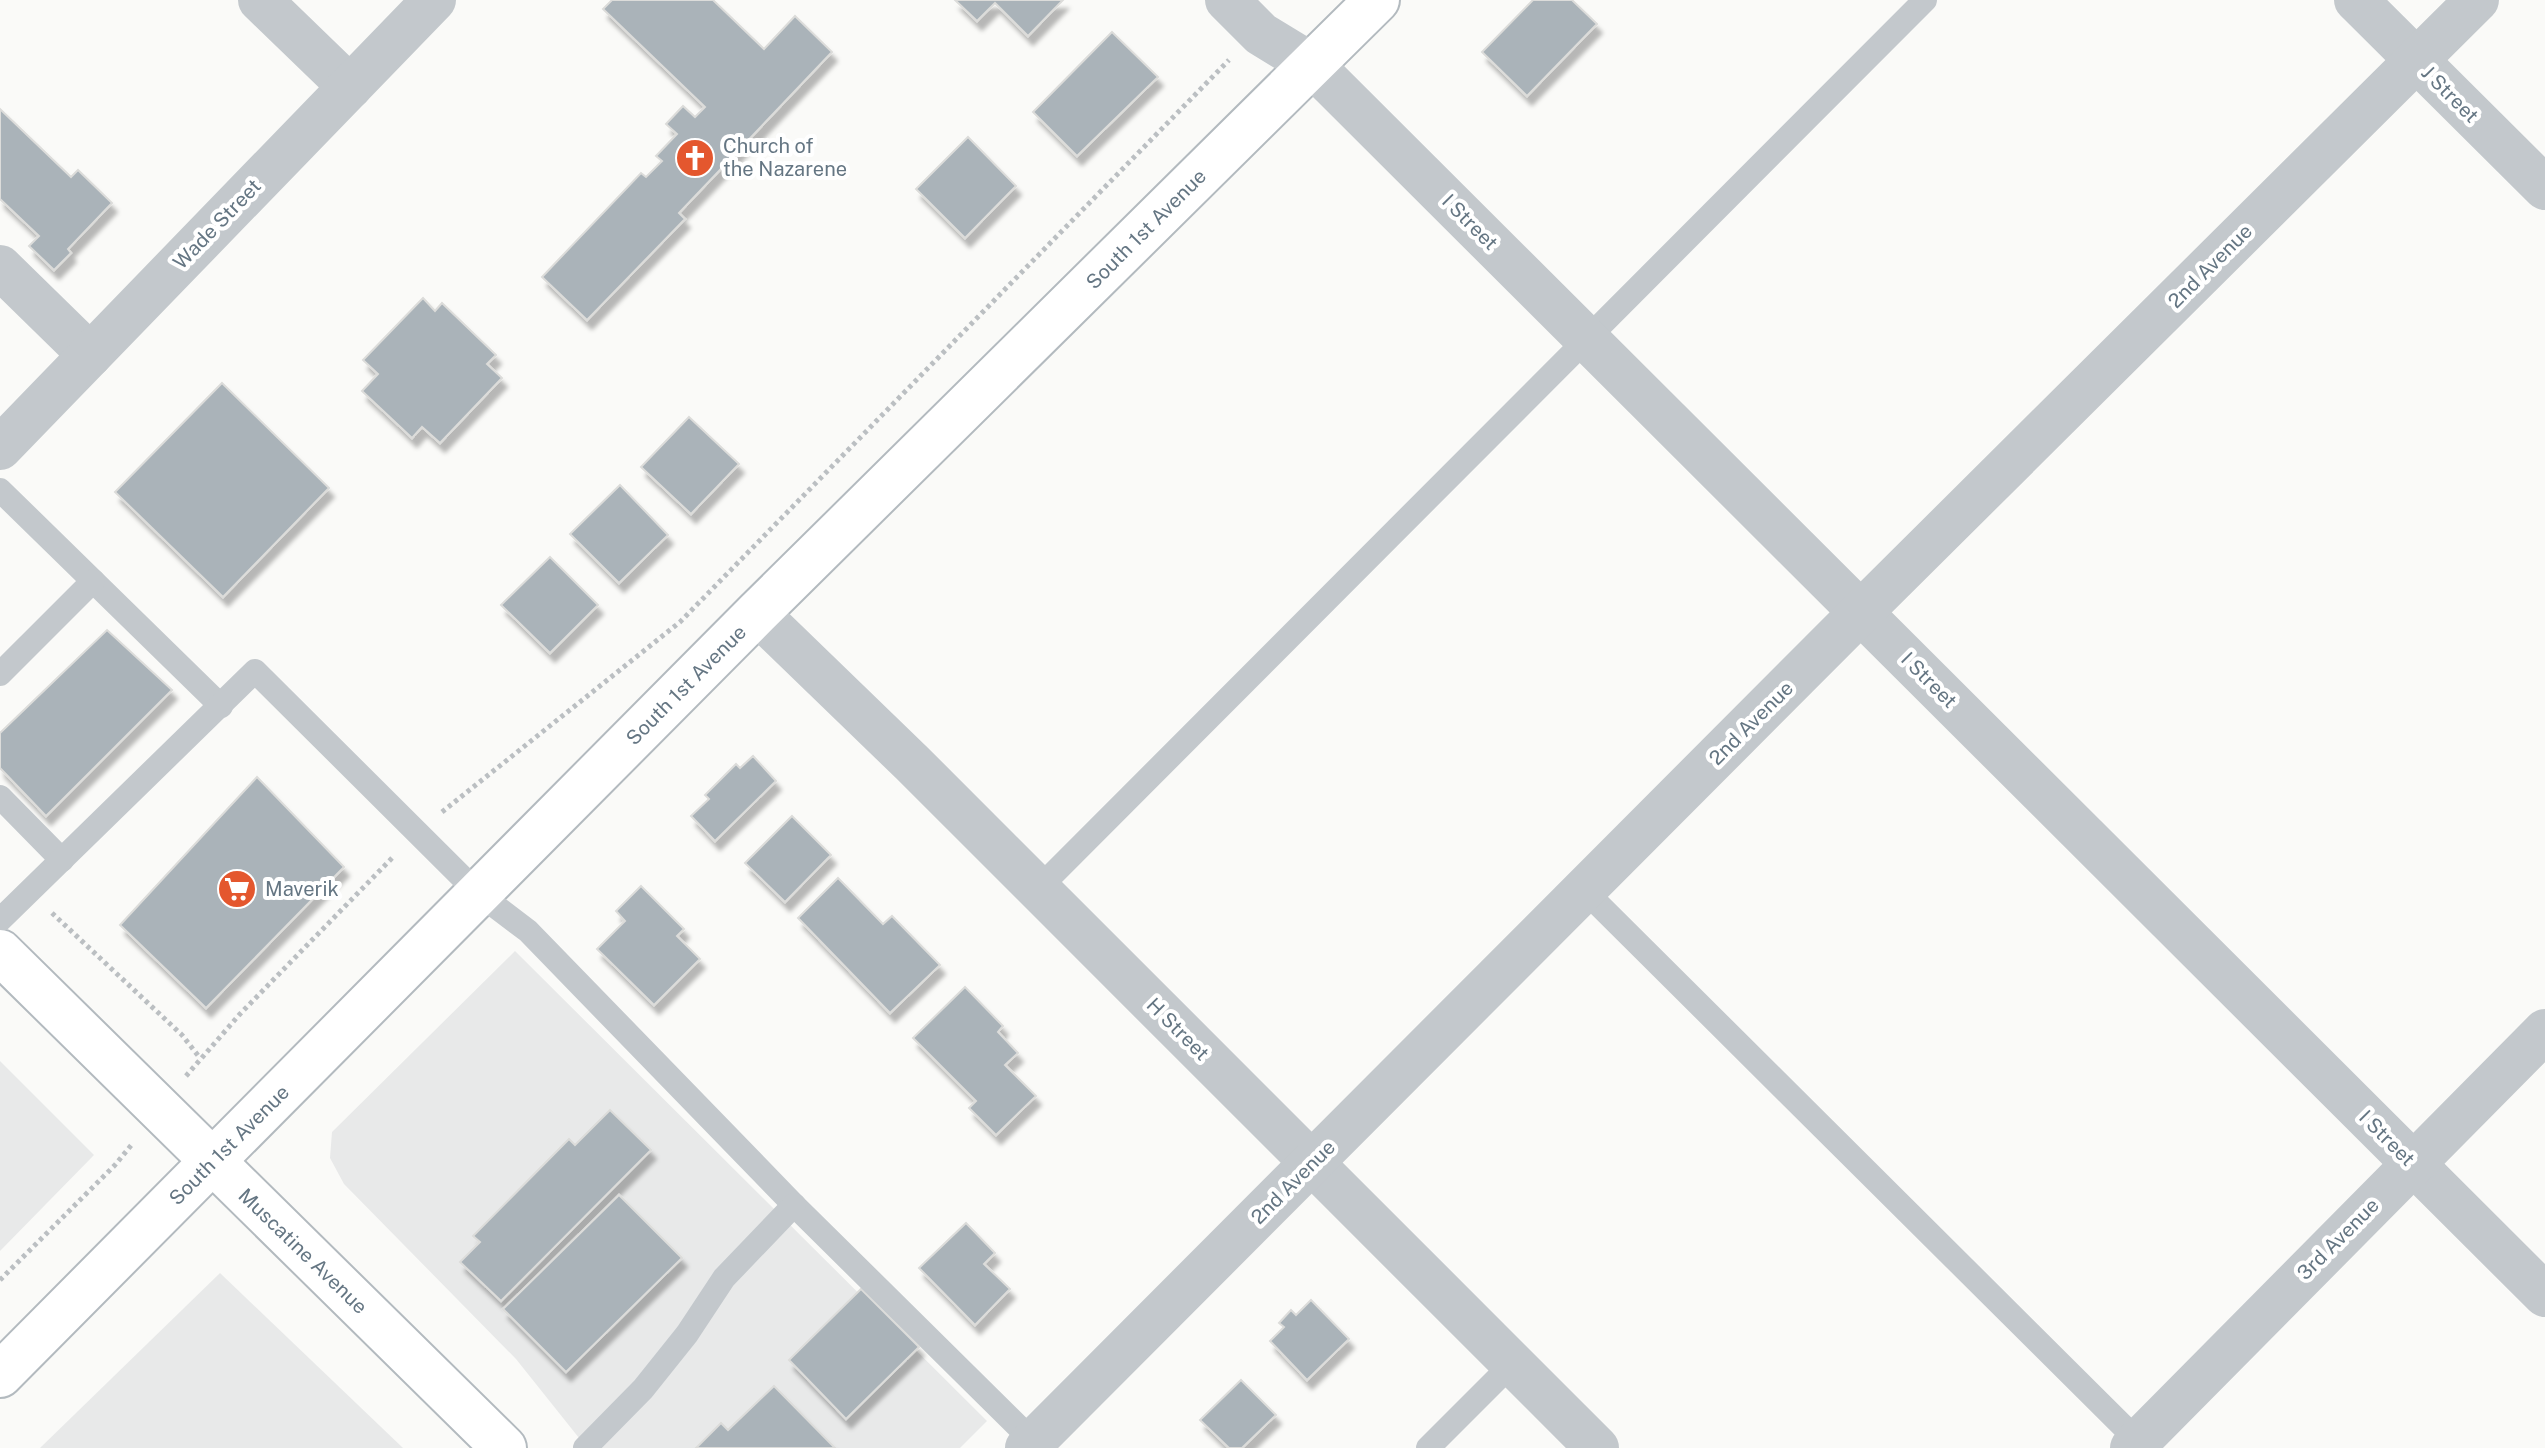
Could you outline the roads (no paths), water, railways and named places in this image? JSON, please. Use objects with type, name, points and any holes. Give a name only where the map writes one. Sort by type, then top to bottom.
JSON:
[{"type":"main road","name":"South 1st Avenue","points":[[0,1375],[757,613],[1377,0]]},
{"type":"main road","name":"Muscatine Avenue","points":[[0,952],[504,1448]]},
{"type":"street","points":[[260,0],[350,87]]},
{"type":"street","name":"Wade Street","points":[[0,448],[434,0]]},
{"type":"street","name":"I Street","points":[[1227,0],[1261,34],[1312,65],[2545,1295]]},
{"type":"street","name":"J Street","points":[[2356,0],[2545,188]]},
{"type":"street","name":"2nd Avenue","points":[[1034,1446],[1861,612],[2477,0]]},
{"type":"street","points":[[0,267],[90,355]]},
{"type":"street","name":"H Street","points":[[757,613],[1597,1448]]},
{"type":"street","name":"3rd Avenue","points":[[2138,1446],[2545,1031]]},
{"type":"lane","points":[[1038,889],[1925,0]]},
{"type":"lane","points":[[0,490],[221,706]]},
{"type":"lane","points":[[0,674],[93,581]]},
{"type":"lane","points":[[0,920],[255,671],[479,894],[528,931],[1034,1446]]},
{"type":"lane","points":[[0,797],[62,860]]},
{"type":"lane","points":[[1584,890],[2138,1446]]},
{"type":"lane","points":[[585,1448],[643,1389],[687,1334],[724,1278],[794,1205]]},
{"type":"lane","points":[[1428,1448],[1512,1364]]},
{"type":"place","name":"Church of the Nazarene","points":[[695,158]]},
{"type":"place","name":"Maverik","points":[[237,889]]}]
